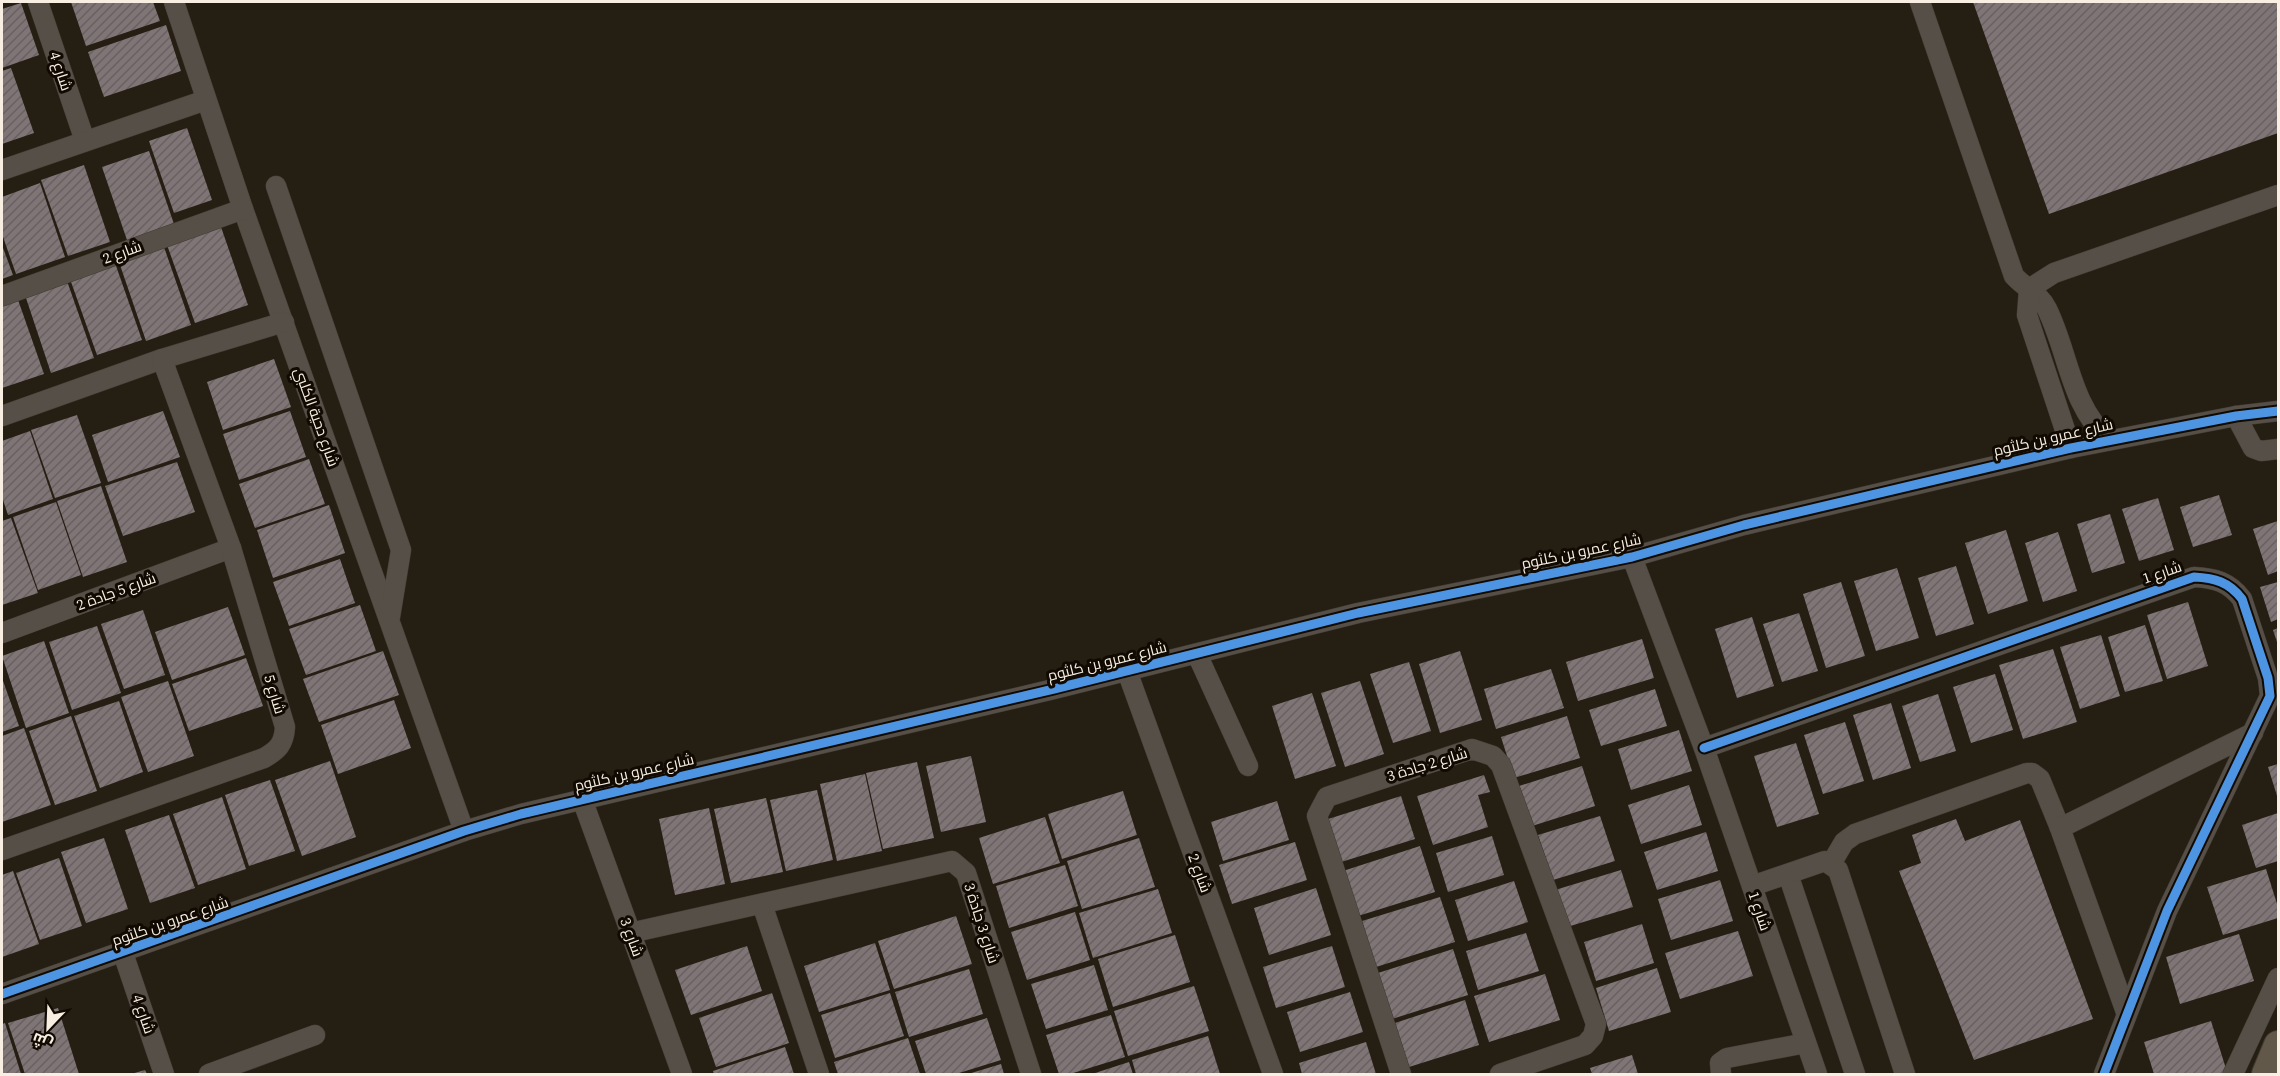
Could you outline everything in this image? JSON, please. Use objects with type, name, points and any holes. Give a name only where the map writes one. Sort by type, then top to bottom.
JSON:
[{"type":"highway","points":[[2266,1074],[2278,1045]]},
{"type":"street","name":"شارع 4","points":[[38,2],[85,141]]},
{"type":"street","name":"شارع دحية الكلبي","points":[[174,2],[243,209],[464,831]]},
{"type":"street","points":[[1920,2],[2014,276],[2042,301],[2048,310],[2080,405],[2108,439]]},
{"type":"street","points":[[2,170],[206,100]]},
{"type":"street","points":[[276,186],[401,550],[389,620]]},
{"type":"street","points":[[2029,289],[2054,273],[2278,195]]},
{"type":"street","name":"شارع 2","points":[[2,296],[243,209]]},
{"type":"street","points":[[2029,289],[2027,315],[2071,448]]},
{"type":"street","points":[[2,416],[162,359],[284,322]]},
{"type":"street","name":"شارع 5","points":[[2,850],[264,758],[281,746],[285,727],[231,548],[162,359]]},
{"type":"street","name":"شارع عمرو بن كلثوم","points":[[2236,416],[2278,402]]},
{"type":"street","name":"شارع عمرو بن كلثوم","points":[[2,994],[464,831],[582,799],[1127,671],[1358,613],[1632,557],[1744,525],[2108,439],[2236,416],[2278,411]]},
{"type":"street","points":[[2236,416],[2253,448],[2261,451],[2278,449]]},
{"type":"street","name":"شارع 5 جادة 2","points":[[2,633],[231,548]]},
{"type":"street","name":"شارع 1","points":[[1632,557],[1704,748],[1816,1074]]},
{"type":"street","name":"شارع 1","points":[[1704,748],[2194,577],[2221,581],[2242,599],[2268,678],[2270,696],[2167,911],[2126,1012],[2104,1074]]},
{"type":"street","points":[[1197,654],[1248,766]]},
{"type":"street","name":"شارع 2","points":[[1127,671],[1273,1074]]},
{"type":"street","points":[[2060,828],[2253,732]]},
{"type":"street","name":"شارع 2 جادة 3","points":[[1401,1074],[1317,816],[1327,796],[1472,749],[1493,756],[1501,765],[1596,1024],[1593,1036],[1585,1045],[1500,1074]]},
{"type":"street","points":[[1831,864],[1844,842],[1855,834],[2027,773],[2037,775],[2060,828],[2126,1012]]},
{"type":"street","name":"شارع 3","points":[[582,799],[682,1074]]},
{"type":"street","name":"شارع 3 جادة 3","points":[[630,933],[946,860],[958,863],[966,873],[1031,1074]]},
{"type":"street","points":[[1752,886],[1825,861],[1838,870],[1905,1074]]},
{"type":"street","points":[[1788,874],[1855,1074]]},
{"type":"street","points":[[762,904],[819,1074]]},
{"type":"street","name":"شارع 4","points":[[123,953],[164,1074]]},
{"type":"street","points":[[2233,1074],[2278,978]]},
{"type":"street","points":[[209,1074],[315,1035]]},
{"type":"street","points":[[1721,1074],[1720,1063],[1727,1058],[1806,1043]]},
{"type":"building","points":[[71,2],[153,2],[160,21],[86,46]]},
{"type":"building","points":[[1973,2],[2278,2],[2278,133],[2049,214]]},
{"type":"building","points":[[21,3],[39,55],[2,68],[2,9]]},
{"type":"building","points":[[166,25],[181,71],[104,97],[88,52]]},
{"type":"building","points":[[11,68],[34,133],[2,144],[2,71]]},
{"type":"building","points":[[187,128],[212,200],[174,213],[149,141]]},
{"type":"building","points":[[149,151],[175,227],[128,243],[102,167]]},
{"type":"building","points":[[84,165],[110,242],[68,256],[41,180]]},
{"type":"building","points":[[40,183],[65,257],[16,274],[2,234],[2,197]]},
{"type":"building","points":[[221,227],[248,305],[195,323],[167,245]]},
{"type":"building","points":[[2,245],[13,275],[2,279]]},
{"type":"building","points":[[164,247],[191,325],[146,341],[119,262]]},
{"type":"building","points":[[115,263],[142,340],[97,355],[70,279]]},
{"type":"building","points":[[67,281],[94,358],[51,373],[25,295]]},
{"type":"building","points":[[17,297],[44,374],[2,388],[2,302]]},
{"type":"building","points":[[274,359],[291,407],[223,430],[207,382]]},
{"type":"building","points":[[163,411],[180,457],[108,482],[92,435]]},
{"type":"building","points":[[290,411],[306,457],[239,480],[223,434]]},
{"type":"building","points":[[77,415],[101,483],[55,498],[31,430]]},
{"type":"building","points":[[30,431],[53,499],[8,515],[2,497],[2,441]]},
{"type":"building","points":[[309,459],[325,504],[255,528],[239,484]]},
{"type":"building","points":[[177,462],[195,512],[123,536],[105,486]]},
{"type":"building","points":[[101,486],[127,562],[83,577],[57,501]]},
{"type":"building","points":[[2219,495],[2232,535],[2193,547],[2180,507]]},
{"type":"building","points":[[2158,498],[2174,550],[2139,561],[2122,509]]},
{"type":"building","points":[[56,502],[81,575],[38,590],[13,517]]},
{"type":"building","points":[[329,505],[345,553],[273,578],[257,530]]},
{"type":"building","points":[[2110,514],[2125,563],[2092,573],[2077,524]]},
{"type":"building","points":[[11,518],[38,593],[2,605],[2,521]]},
{"type":"building","points":[[2278,521],[2278,571],[2268,575],[2253,529]]},
{"type":"building","points":[[2006,530],[2028,601],[1988,614],[1965,543]]},
{"type":"building","points":[[2058,532],[2077,591],[2043,602],[2025,543]]},
{"type":"building","points":[[340,559],[355,603],[289,626],[273,582]]},
{"type":"building","points":[[1956,566],[1974,624],[1936,636],[1918,578]]},
{"type":"building","points":[[1897,568],[1919,638],[1876,651],[1854,581]]},
{"type":"building","points":[[1841,582],[1865,656],[1826,668],[1803,594]]},
{"type":"building","points":[[2278,582],[2278,619],[2271,622],[2260,587]]},
{"type":"building","points":[[2188,602],[2208,666],[2167,679],[2147,615]]},
{"type":"building","points":[[360,605],[376,651],[306,675],[289,629]]},
{"type":"building","points":[[228,607],[245,655],[172,680],[155,632]]},
{"type":"building","points":[[143,610],[165,675],[124,689],[101,624]]},
{"type":"building","points":[[1799,613],[1818,671],[1782,682],[1763,624]]},
{"type":"building","points":[[1752,617],[1774,686],[1737,698],[1715,629]]},
{"type":"building","points":[[2145,625],[2163,681],[2125,692],[2108,637]]},
{"type":"building","points":[[97,626],[121,693],[72,710],[49,642]]},
{"type":"building","points":[[2278,628],[2278,645],[2273,630]]},
{"type":"building","points":[[2101,635],[2120,696],[2080,709],[2060,647]]},
{"type":"building","points":[[1642,639],[1654,678],[1578,701],[1566,662]]},
{"type":"building","points":[[44,641],[69,713],[26,728],[2,656]]},
{"type":"building","points":[[2053,649],[2077,722],[2023,739],[1999,665]]},
{"type":"building","points":[[383,651],[399,695],[319,722],[303,679]]},
{"type":"building","points":[[1460,651],[1482,720],[1440,733],[1419,664]]},
{"type":"building","points":[[246,658],[263,706],[189,731],[172,684]]},
{"type":"building","points":[[1409,662],[1431,731],[1393,743],[1370,674]]},
{"type":"building","points":[[1551,669],[1564,708],[1496,729],[1484,689]]},
{"type":"building","points":[[1995,674],[2013,730],[1971,743],[1953,687]]},
{"type":"building","points":[[2,678],[19,726],[2,732]]},
{"type":"building","points":[[168,681],[194,756],[148,772],[121,697]]},
{"type":"building","points":[[1360,681],[1384,754],[1345,767],[1321,693]]},
{"type":"building","points":[[1655,689],[1667,726],[1601,746],[1589,710]]},
{"type":"building","points":[[1312,693],[1336,766],[1295,779],[1272,706]]},
{"type":"building","points":[[1938,694],[1956,751],[1920,762],[1902,706]]},
{"type":"building","points":[[394,700],[411,748],[338,774],[321,725]]},
{"type":"building","points":[[119,701],[143,772],[100,788],[74,716]]},
{"type":"building","points":[[1891,703],[1911,768],[1873,780],[1853,715]]},
{"type":"building","points":[[71,716],[97,791],[55,805],[29,731]]},
{"type":"building","points":[[1567,716],[1580,758],[1514,778],[1501,737]]},
{"type":"building","points":[[1845,722],[1864,781],[1823,794],[1804,735]]},
{"type":"building","points":[[24,728],[51,805],[2,822],[2,736]]},
{"type":"building","points":[[1679,730],[1692,771],[1631,790],[1618,749]]},
{"type":"building","points":[[1796,743],[1819,814],[1777,827],[1754,756]]},
{"type":"building","points":[[971,756],[986,822],[941,832],[926,766]]},
{"type":"building","points":[[330,761],[356,837],[302,856],[275,780]]},
{"type":"building","points":[[917,762],[934,838],[883,849],[866,773]]},
{"type":"building","points":[[2278,764],[2278,799],[2268,767]]},
{"type":"building","points":[[1582,766],[1595,806],[1532,826],[1519,786]]},
{"type":"building","points":[[865,774],[882,851],[837,861],[820,784]]},
{"type":"building","points":[[1484,775],[1490,792],[1478,795],[1488,827],[1433,845],[1417,796]]},
{"type":"building","points":[[270,780],[295,851],[249,866],[225,795]]},
{"type":"building","points":[[1689,785],[1702,825],[1641,844],[1628,805]]},
{"type":"building","points":[[817,790],[833,860],[786,871],[770,800]]},
{"type":"building","points":[[1123,791],[1137,835],[1062,859],[1048,814]]},
{"type":"building","points":[[1401,796],[1415,839],[1338,863],[1325,820]]},
{"type":"building","points":[[222,797],[246,869],[198,885],[173,814]]},
{"type":"building","points":[[766,798],[783,872],[731,883],[714,809]]},
{"type":"building","points":[[1277,801],[1289,840],[1223,861],[1211,822]]},
{"type":"building","points":[[709,808],[725,884],[675,895],[659,819]]},
{"type":"building","points":[[2278,813],[2278,861],[2256,868],[2242,825]]},
{"type":"building","points":[[169,815],[195,888],[150,903],[125,830]]},
{"type":"building","points":[[1600,816],[1615,861],[1553,880],[1538,835]]},
{"type":"building","points":[[1045,817],[1060,863],[993,884],[979,838]]},
{"type":"building","points":[[1956,819],[1965,841],[2020,820],[2093,1019],[1974,1060],[1899,871],[1921,863],[1912,835]]},
{"type":"building","points":[[1706,832],[1718,871],[1657,890],[1644,852]]},
{"type":"building","points":[[1492,836],[1504,875],[1448,892],[1436,853]]},
{"type":"building","points":[[104,838],[128,909],[86,923],[61,852]]},
{"type":"building","points":[[1139,838],[1155,887],[1082,909],[1067,861]]},
{"type":"building","points":[[1295,842],[1307,880],[1232,904],[1219,865]]},
{"type":"building","points":[[1420,846],[1435,892],[1358,916],[1343,871]]},
{"type":"building","points":[[59,858],[82,926],[40,940],[16,873]]},
{"type":"building","points":[[1065,865],[1078,906],[1009,928],[996,886]]},
{"type":"building","points":[[2266,869],[2278,907],[2278,918],[2223,935],[2207,887]]},
{"type":"building","points":[[1621,870],[1633,907],[1567,927],[1555,890]]},
{"type":"building","points":[[13,871],[39,944],[2,957],[2,875]]},
{"type":"building","points":[[1720,880],[1733,921],[1671,940],[1658,899]]},
{"type":"building","points":[[1514,881],[1528,922],[1468,941],[1455,900]]},
{"type":"building","points":[[1316,888],[1331,935],[1269,955],[1254,908]]},
{"type":"building","points":[[1158,889],[1172,933],[1093,958],[1079,913]]},
{"type":"building","points":[[1440,897],[1455,942],[1376,967],[1362,921]]},
{"type":"building","points":[[1075,912],[1090,960],[1027,980],[1011,932]]},
{"type":"building","points":[[956,916],[972,964],[894,989],[878,941]]},
{"type":"building","points":[[1642,924],[1654,963],[1596,981],[1584,942]]},
{"type":"building","points":[[1738,931],[1753,976],[1680,999],[1665,953]]},
{"type":"building","points":[[1526,933],[1539,971],[1478,990],[1466,951]]},
{"type":"building","points":[[2239,934],[2254,981],[2180,1004],[2166,957]]},
{"type":"building","points":[[1175,935],[1190,982],[1113,1007],[1098,959]]},
{"type":"building","points":[[875,943],[890,990],[819,1012],[804,966]]},
{"type":"building","points":[[747,946],[762,991],[691,1015],[675,970]]},
{"type":"building","points":[[1332,946],[1345,987],[1276,1008],[1263,967]]},
{"type":"building","points":[[1453,949],[1468,995],[1392,1019],[1378,973]]},
{"type":"building","points":[[1094,965],[1108,1010],[1046,1029],[1031,984]]},
{"type":"building","points":[[1657,968],[1671,1012],[1609,1031],[1596,988]]},
{"type":"building","points":[[969,969],[983,1014],[909,1037],[895,992]]},
{"type":"building","points":[[1545,974],[1560,1020],[1489,1042],[1474,996]]},
{"type":"building","points":[[1194,986],[1209,1031],[1128,1056],[1114,1011]]},
{"type":"building","points":[[1350,992],[1363,1032],[1300,1052],[1287,1012]]},
{"type":"building","points":[[772,993],[789,1043],[716,1067],[699,1018]]},
{"type":"building","points":[[890,993],[904,1036],[835,1058],[821,1015]]},
{"type":"building","points":[[1465,1000],[1479,1045],[1409,1067],[1395,1023]]},
{"type":"building","points":[[58,1008],[79,1074],[25,1074],[8,1023]]},
{"type":"building","points":[[1111,1015],[1125,1057],[1070,1074],[1059,1074],[1046,1035]]},
{"type":"building","points":[[987,1018],[1001,1060],[956,1074],[926,1074],[915,1041]]},
{"type":"building","points":[[2211,1021],[2227,1072],[2154,1074],[2144,1042]]},
{"type":"building","points":[[5,1023],[21,1074],[2,1074],[2,1024]]},
{"type":"building","points":[[1208,1036],[1220,1074],[1136,1074],[1132,1060]]},
{"type":"building","points":[[908,1038],[920,1074],[838,1074],[834,1062]]},
{"type":"building","points":[[1366,1042],[1376,1074],[1302,1074],[1299,1063]]},
{"type":"building","points":[[785,1047],[794,1074],[714,1074],[713,1071]]},
{"type":"building","points":[[1632,1055],[1638,1074],[1592,1074],[1590,1068]]},
{"type":"building","points":[[1129,1062],[1133,1074],[1092,1074]]},
{"type":"building","points":[[1001,1064],[1004,1074],[968,1074]]},
{"type":"building","points":[[145,1070],[147,1074],[131,1074]]},
{"type":"cycle path","points":[[2,994],[464,831],[521,814],[1054,689],[1358,613],[1632,557],[1744,525],[2071,448],[2236,416],[2278,411]]},
{"type":"cycle path","points":[[1704,748],[2194,577],[2209,578],[2232,589],[2242,599],[2268,678],[2270,696],[2167,911],[2104,1074]]}]
